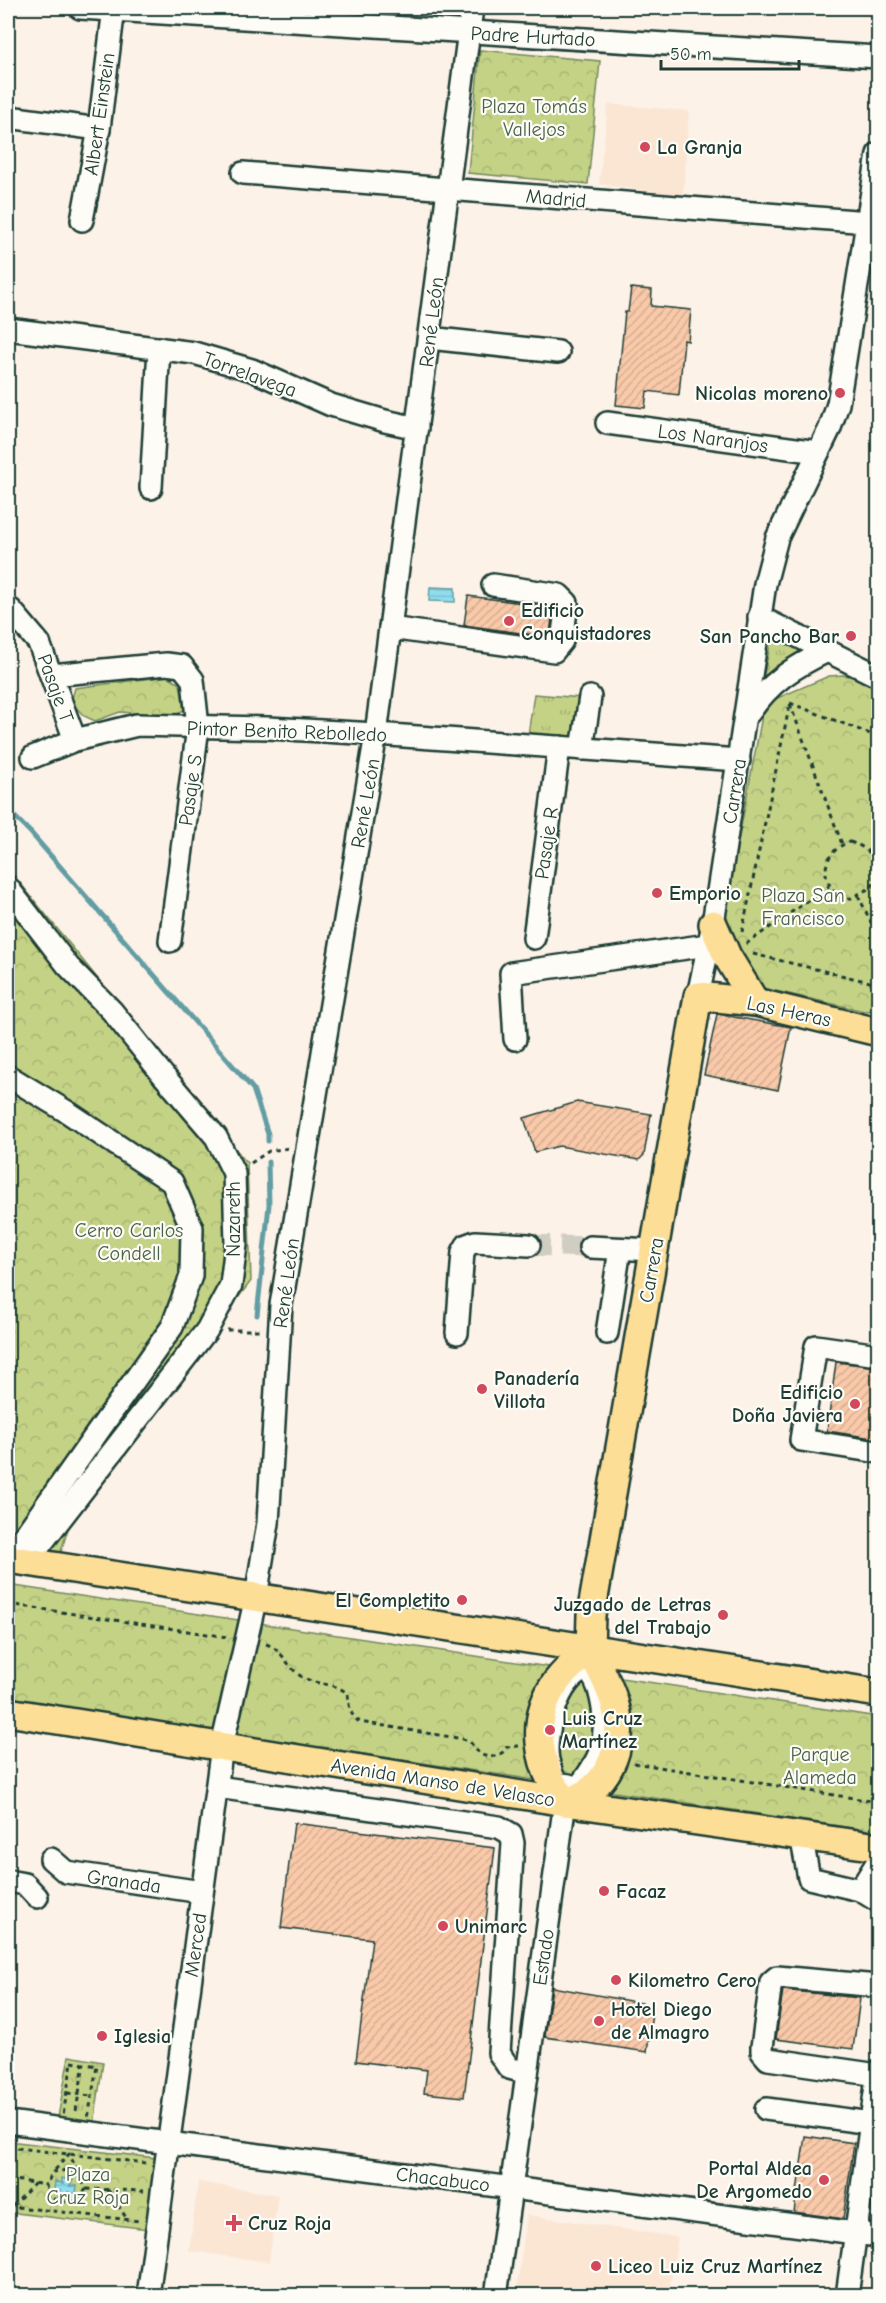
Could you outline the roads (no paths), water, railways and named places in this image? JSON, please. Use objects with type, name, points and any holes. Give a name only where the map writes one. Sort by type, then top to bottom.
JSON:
[{"type":"main road","points":[[721,944],[755,1002]]},
{"type":"main road","name":"Las Heras","points":[[698,996],[755,1002],[872,1027]]},
{"type":"main road","name":"Carrera","points":[[590,1649],[591,1615],[698,996]]},
{"type":"main road","points":[[14,1560],[879,1694]]},
{"type":"main road","points":[[590,1649],[616,1706],[618,1734],[609,1770],[594,1789],[585,1795],[567,1793],[548,1778],[539,1746],[541,1718],[550,1691],[563,1673],[590,1649]]},
{"type":"main road","name":"Avenida Manso de Velasco","points":[[8,1712],[222,1746],[567,1793],[879,1847]]},
{"type":"street","name":"Padre Hurtado","points":[[80,8],[114,8],[469,33],[879,57]]},
{"type":"street","name":"Albert Einstein","points":[[82,220],[99,129],[114,8]]},
{"type":"street","name":"René León","points":[[256,1598],[271,1502],[278,1330],[376,734],[472,8]]},
{"type":"street","points":[[8,117],[99,129]]},
{"type":"street","name":"Carrera","points":[[698,996],[721,944],[739,760],[759,617],[770,561],[777,538],[835,416],[841,393],[879,154]]},
{"type":"street","name":"Madrid","points":[[243,173],[868,222]]},
{"type":"street","name":"Torrelavega","points":[[8,329],[159,348],[224,360],[331,405],[385,422],[417,428]]},
{"type":"street","points":[[429,338],[558,352]]},
{"type":"street","points":[[151,488],[159,348]]},
{"type":"street","name":"Los Naranjos","points":[[607,423],[818,452]]},
{"type":"street","points":[[390,628],[554,651],[562,641],[567,603],[559,595],[493,585]]},
{"type":"street","name":"Pasaje T","points":[[11,610],[39,643],[75,740]]},
{"type":"street","points":[[759,617],[879,676]]},
{"type":"street","name":"Carrera","points":[[746,717],[763,692],[778,678],[826,651]]},
{"type":"street","name":"Pasaje S","points":[[51,675],[166,664],[182,666],[193,680],[198,727],[170,941]]},
{"type":"street","points":[[582,749],[590,697]]},
{"type":"street","name":"Pintor Benito Rebolledo","points":[[33,758],[75,740],[137,725],[376,734],[739,760]]},
{"type":"street","name":"Pasaje R","points":[[534,938],[559,747]]},
{"type":"street","name":"Nazareth","points":[[8,888],[68,966],[112,1011],[216,1137],[234,1173],[236,1244],[231,1285],[207,1330],[14,1560]]},
{"type":"street","points":[[515,1039],[511,973],[721,944]]},
{"type":"street","points":[[8,1076],[69,1113],[172,1182],[192,1227],[191,1276],[172,1327],[14,1560]]},
{"type":"street","points":[[457,1333],[463,1252],[467,1245],[475,1242],[529,1245]]},
{"type":"street","points":[[590,1247],[654,1250]]},
{"type":"street","points":[[607,1333],[620,1249]]},
{"type":"street","points":[[879,1355],[816,1346],[801,1440],[879,1452]]},
{"type":"street","name":"Merced","points":[[148,2295],[222,1746],[256,1598]]},
{"type":"street","points":[[586,1670],[591,1674],[599,1689],[604,1713],[605,1735],[602,1751],[592,1770],[575,1791],[567,1793],[555,1783],[548,1760],[549,1725],[556,1704],[568,1683],[580,1671],[586,1670]]},
{"type":"street","points":[[217,1787],[499,1827],[511,1834],[513,1844],[499,2053],[509,2068],[527,2073]]},
{"type":"street","name":"Estado","points":[[496,2295],[567,1793]]},
{"type":"street","points":[[801,1835],[809,1878],[860,1890],[879,1901]]},
{"type":"street","name":"Granada","points":[[51,1859],[66,1872],[202,1892]]},
{"type":"street","points":[[860,1890],[879,1861]]},
{"type":"street","points":[[8,1881],[25,1884],[37,1897]]},
{"type":"street","points":[[878,2075],[768,2059],[762,2052],[762,2047],[771,1982],[777,1977],[879,1986]]},
{"type":"street","points":[[847,2295],[879,2071]]},
{"type":"street","points":[[766,2109],[871,2123]]},
{"type":"street","name":"Chacabuco","points":[[8,2122],[879,2236]]},
{"type":"water","points":[[430,587],[455,588],[455,602],[429,601]]},
{"type":"water","points":[[61,2178],[73,2180],[70,2186],[77,2185],[76,2194],[68,2192],[69,2198],[58,2197],[61,2191],[54,2191],[55,2181],[63,2184]]},
{"type":"waterway","points":[[8,810],[31,833],[253,1089],[268,1134],[268,1141]]},
{"type":"waterway","points":[[257,1315],[269,1205],[268,1162]]},
{"type":"tunnel","points":[[529,1245],[590,1247]]},
{"type":"place","name":"La Granja","points":[[645,147]]},
{"type":"place","name":"Nicolas moreno","points":[[840,393]]},
{"type":"place","name":"Edificio Conquistadores","points":[[509,621]]},
{"type":"place","name":"San Pancho Bar","points":[[851,636]]},
{"type":"place","name":"Emporio","points":[[657,893]]},
{"type":"place","name":"Panadería Villota","points":[[482,1389]]},
{"type":"place","name":"Edificio Doña Javiera","points":[[855,1404]]},
{"type":"place","name":"El Completito","points":[[462,1600]]},
{"type":"place","name":"Juzgado de Letras del Trabajo","points":[[723,1615]]},
{"type":"place","name":"Luis Cruz Martínez","points":[[550,1730]]},
{"type":"place","name":"Facaz","points":[[604,1891]]},
{"type":"place","name":"Unimarc","points":[[443,1926]]},
{"type":"place","name":"Kilometro Cero","points":[[616,1980]]},
{"type":"place","name":"Hotel Diego de Almagro","points":[[599,2021]]},
{"type":"place","name":"Iglesia","points":[[102,2036]]},
{"type":"place","name":"Portal Aldea De Argomedo","points":[[824,2180]]},
{"type":"place","name":"Cruz Roja","points":[[234,2223]]},
{"type":"place","name":"Liceo Luiz Cruz Martínez","points":[[596,2266]]},
{"type":"park label","name":"Plaza Tomás Vallejos","points":[[534,118]]},
{"type":"park label","name":"Plaza San Francisco","points":[[803,906]]},
{"type":"park label","name":"Cerro Carlos Condell","points":[[129,1242]]},
{"type":"park label","name":"Parque Alameda","points":[[820,1766]]},
{"type":"park label","name":"Plaza Cruz Roja","points":[[88,2186]]}]
